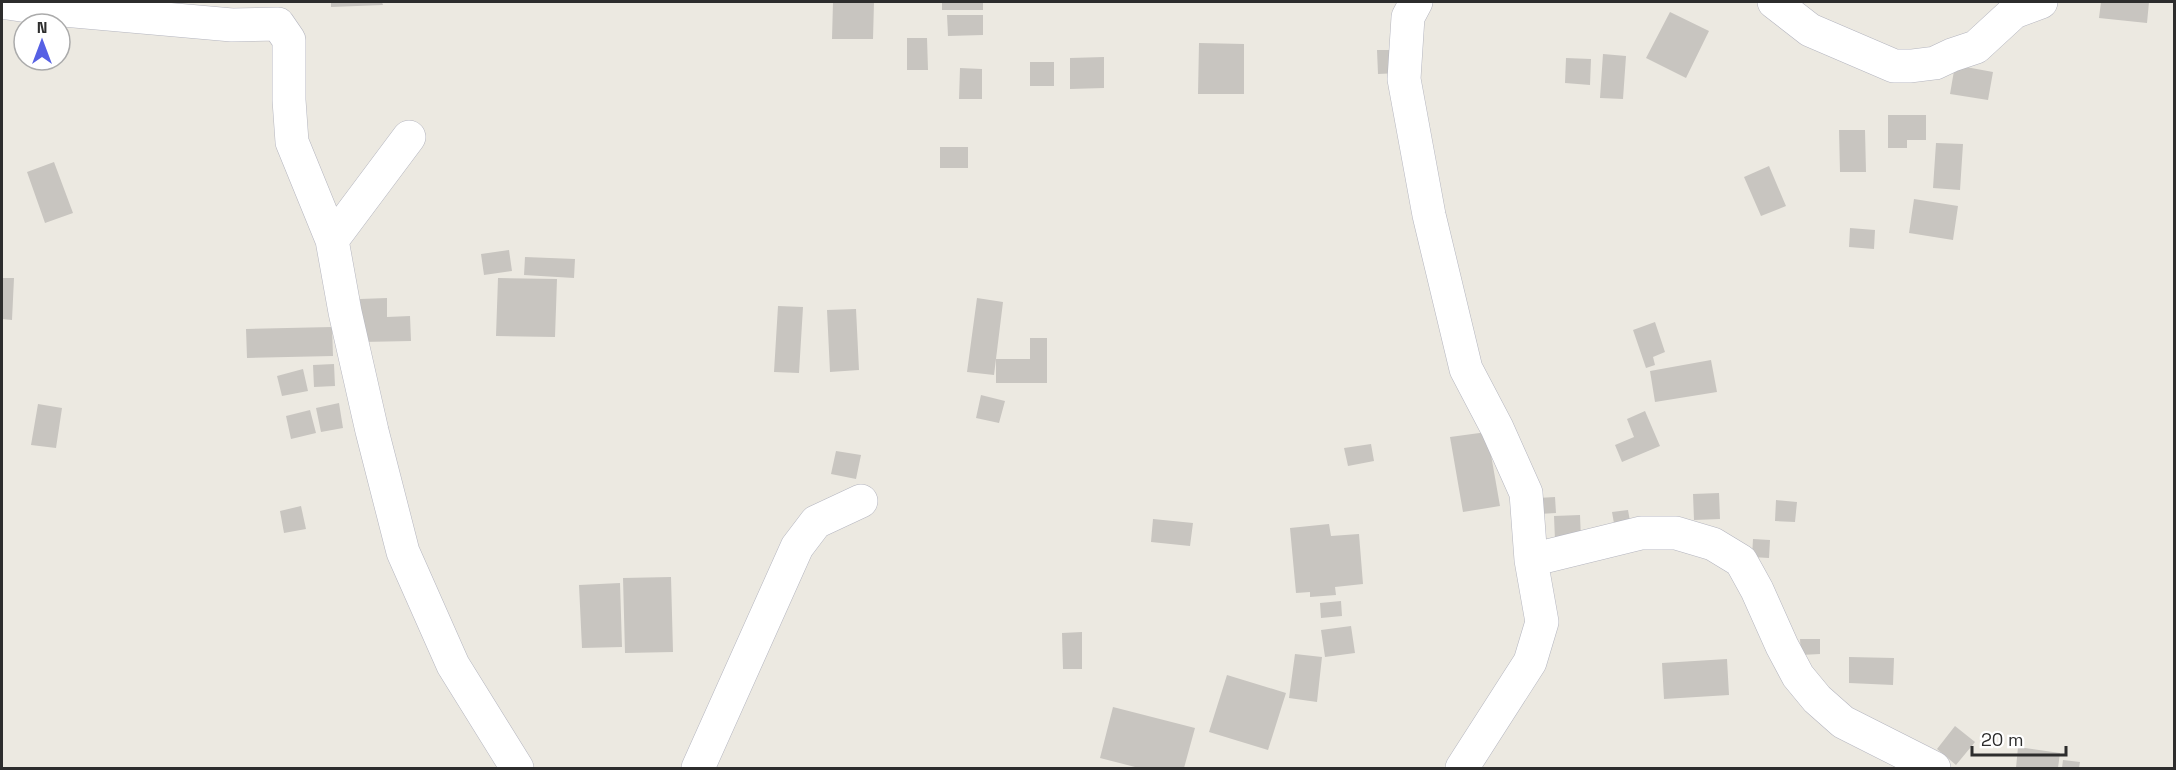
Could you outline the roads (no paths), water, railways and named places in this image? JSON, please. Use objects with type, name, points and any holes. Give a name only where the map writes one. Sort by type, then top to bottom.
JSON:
[{"type":"street","points":[[2,2],[41,8],[232,25],[278,24],[289,40],[291,142],[332,240],[345,312],[402,552],[453,665],[517,768]]},
{"type":"street","points":[[1416,2],[1408,17],[1404,79],[1429,215],[1466,369],[1497,428],[1526,493],[1531,560],[1542,622],[1530,662],[1462,768]]},
{"type":"street","points":[[1774,2],[1810,30],[1894,66],[1935,63],[1976,47],[2014,12],[2041,2]]},
{"type":"street","points":[[332,240],[409,137]]},
{"type":"street","points":[[698,768],[797,547],[816,522],[861,501]]},
{"type":"street","points":[[1531,560],[1641,533],[1676,533],[1713,544],[1741,561],[1798,676],[1817,699],[1843,722],[1934,768]]}]
